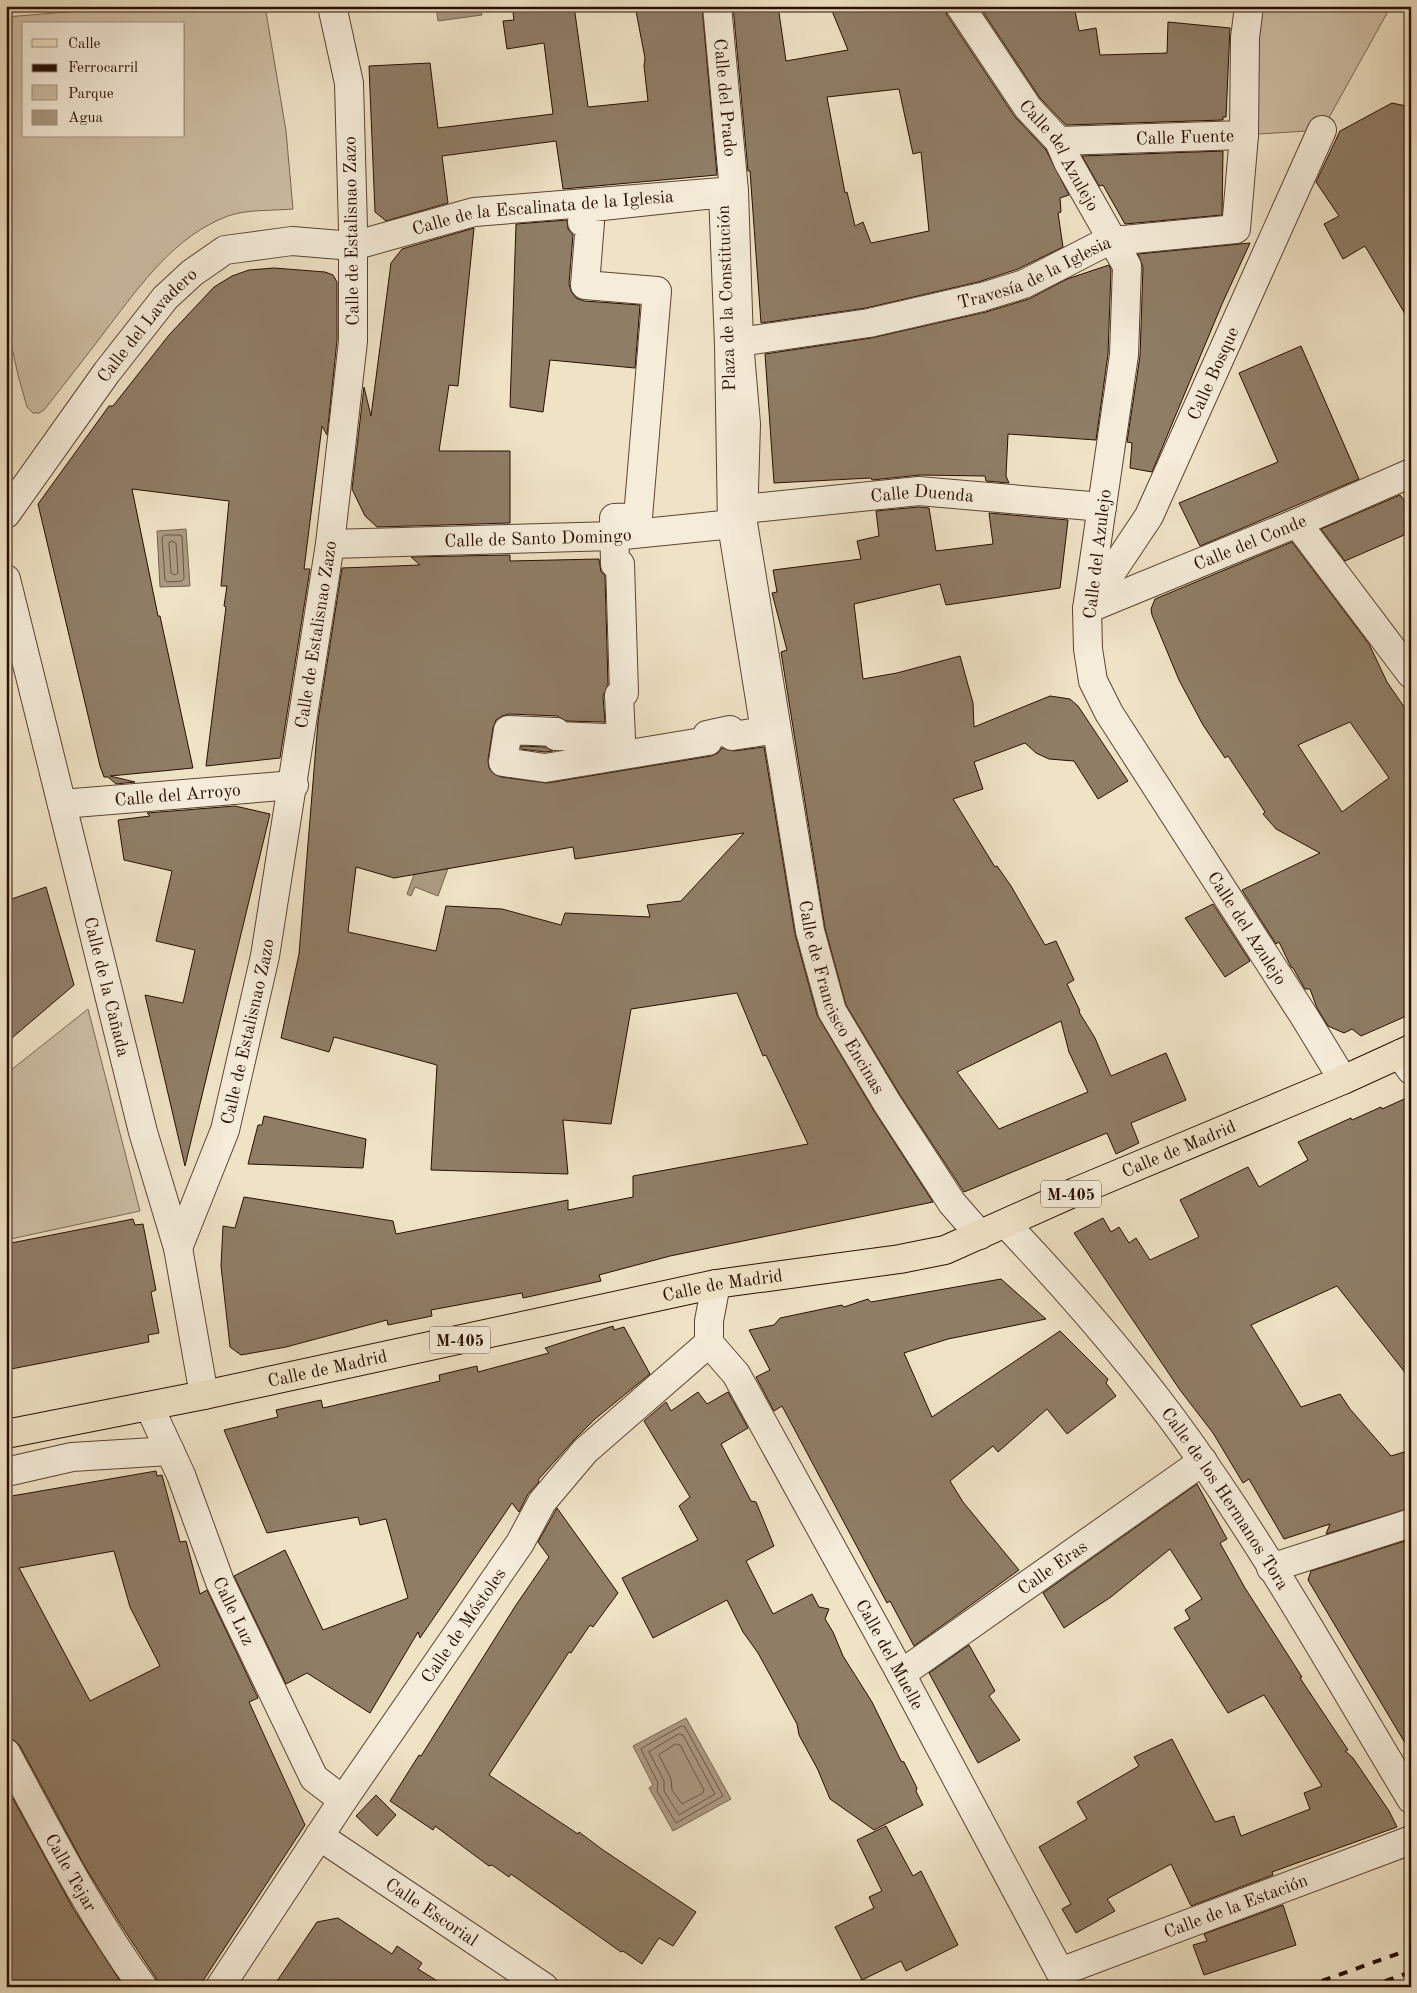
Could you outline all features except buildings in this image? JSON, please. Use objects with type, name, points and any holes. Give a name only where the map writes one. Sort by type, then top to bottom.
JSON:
[{"type":"main road","name":"Calle de Madrid","points":[[6,1434],[204,1395],[716,1284],[900,1259],[944,1250],[1075,1192],[1343,1080],[1407,1058]]},
{"type":"street","name":"Calle de Estalisnao Zazo","points":[[178,1248],[225,1130],[266,956],[330,544],[353,341],[349,83],[332,6]]},
{"type":"street","name":"Calle del Prado","points":[[717,6],[734,191]]},
{"type":"street","name":"Calle del Azulejo","points":[[960,6],[1028,108],[1059,141],[1127,266],[1124,356],[1087,609],[1088,649],[1093,681],[1109,713],[1304,1016],[1343,1080]]},
{"type":"street","name":"Calle Fuente","points":[[1059,141],[1244,135],[1244,38],[1249,6]]},
{"type":"street","name":"Calle Bosque","points":[[1087,609],[1149,516],[1322,130]]},
{"type":"street","name":"Travesía de la Iglesia","points":[[739,342],[869,323],[982,297],[1024,284],[1102,244],[1113,241],[1236,229],[1244,135]]},
{"type":"street","name":"Calle de la Escalinata de la Iglesia","points":[[353,246],[474,212],[734,191]]},
{"type":"street","name":"Plaza de la Constitución","points":[[734,191],[739,342],[746,424],[743,516],[776,728]]},
{"type":"street","name":"Plaza de la Constitución","points":[[722,193],[729,345],[732,525],[765,731],[732,736],[730,730],[707,735],[708,741],[545,768],[503,762],[508,730],[556,732],[556,736],[621,738],[619,695],[624,693],[620,564],[615,564],[614,536],[614,518],[638,517],[657,291],[585,285],[590,222],[582,222],[584,208],[722,193]]},
{"type":"street","name":"Calle del Lavadero","points":[[6,514],[112,365],[165,298],[192,273],[225,250],[292,241],[353,246]]},
{"type":"street","name":"Calle del Conde","points":[[1087,609],[1297,523],[1411,473]]},
{"type":"street","name":"Calle Duenda","points":[[743,516],[919,491],[1102,507]]},
{"type":"street","name":"Calle de Santo Domingo","points":[[330,544],[614,536],[743,516]]},
{"type":"street","points":[[1297,523],[1411,674]]},
{"type":"street","name":"Calle de la Cañada","points":[[6,579],[143,1132],[178,1248],[204,1395]]},
{"type":"street","name":"Calle de Francisco Encinas","points":[[776,728],[810,932],[832,1011],[887,1103],[952,1203],[980,1235]]},
{"type":"street","name":"Calle del Arroyo","points":[[62,804],[294,785]]},
{"type":"street","name":"Calle de los Hermanos Tora","points":[[1006,1224],[1037,1257],[1134,1370],[1203,1461],[1271,1568],[1411,1799]]},
{"type":"street","points":[[709,1344],[709,1321],[716,1284]]},
{"type":"street","name":"Calle del Muelle","points":[[709,1344],[736,1374],[901,1674],[1060,1972]]},
{"type":"street","name":"Calle de Móstoles","points":[[220,1987],[343,1800],[520,1543],[542,1502],[586,1451],[709,1344]]},
{"type":"street","name":"Calle Luz","points":[[149,1406],[187,1490],[220,1582],[314,1778],[343,1800]]},
{"type":"street","points":[[6,1472],[72,1458],[170,1451]]},
{"type":"street","name":"Calle Eras","points":[[901,1674],[1203,1461]]},
{"type":"street","points":[[1271,1568],[1411,1523]]},
{"type":"street","name":"Calle Tejar","points":[[6,1753],[64,1860],[126,1964],[143,1987]]},
{"type":"street","name":"Calle Escorial","points":[[319,1836],[544,1987]]},
{"type":"street","name":"Calle de la Estación","points":[[1060,1972],[1411,1840]]},
{"type":"green space","points":[[140,6],[265,6],[286,131],[293,209],[252,211],[228,216],[209,225],[176,248],[134,293],[44,410],[39,413],[33,413],[27,407],[6,320],[6,17]]},
{"type":"green space","points":[[1251,6],[1391,6],[1322,130],[1244,135]]},
{"type":"green space","points":[[88,1009],[140,1211],[6,1240],[6,1074]]},
{"type":"water","points":[[436,6],[480,6],[482,15],[438,21]]},
{"type":"water","points":[[186,529],[190,586],[160,587],[157,531]]},
{"type":"water","points":[[427,838],[455,849],[438,896],[415,887],[411,896],[407,894]]},
{"type":"water","points":[[686,1718],[731,1799],[673,1831],[649,1788],[653,1785],[633,1746]]},
{"type":"railway","points":[[1305,1987],[1411,1949]]},
{"type":"railway","points":[[1368,1987],[1411,1972]]}]
